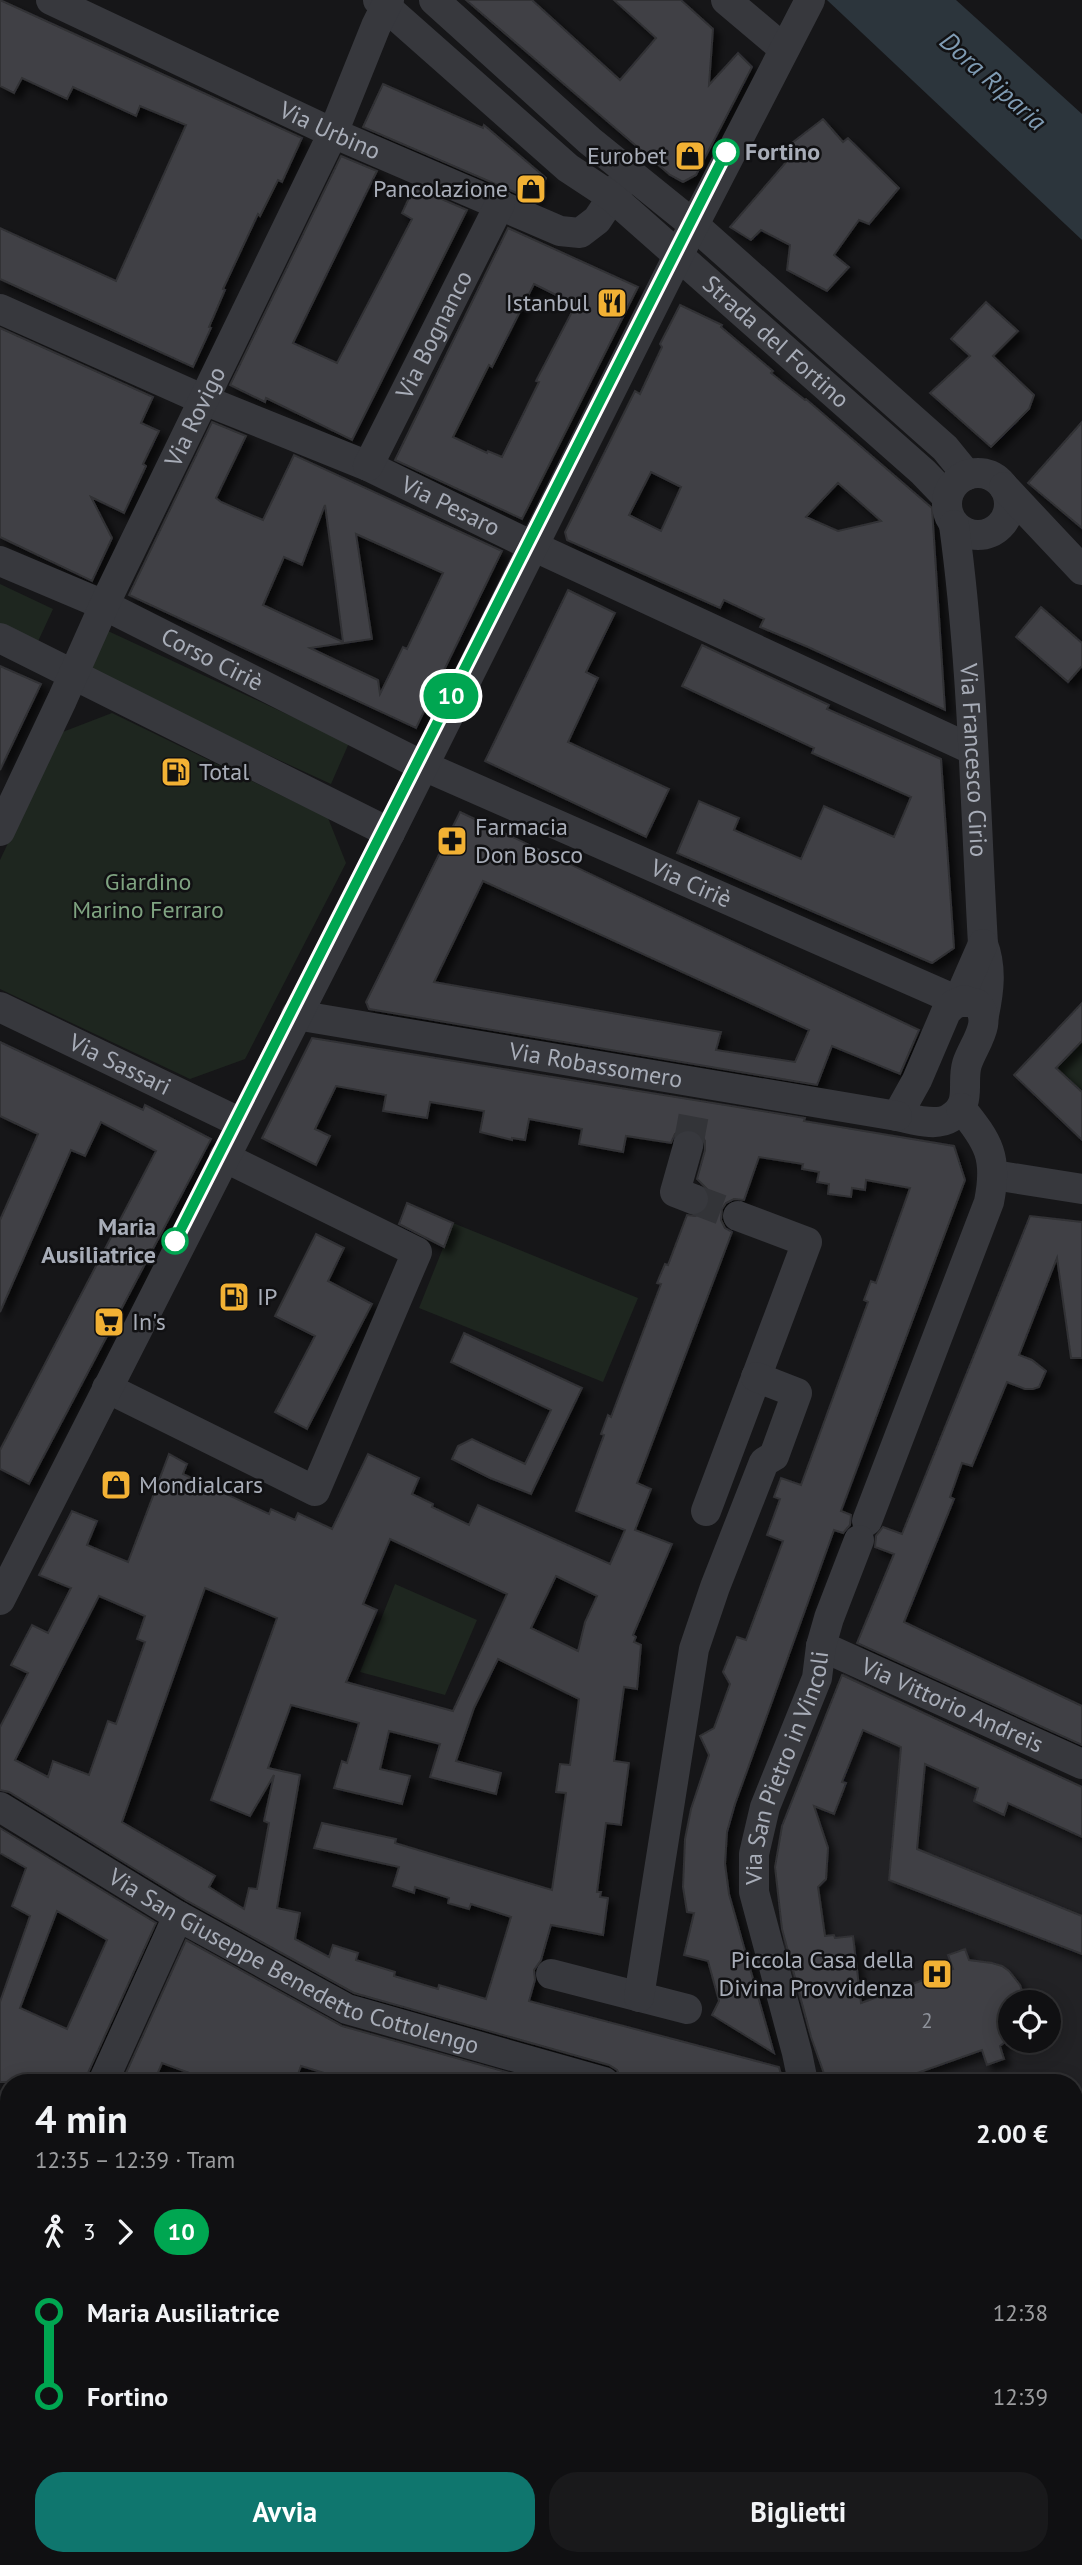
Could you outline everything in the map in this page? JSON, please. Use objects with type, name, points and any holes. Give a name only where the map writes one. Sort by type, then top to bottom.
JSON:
[{"type":"street","name":"Via Urbino","points":[[51,0],[334,133],[560,231],[580,233],[597,220],[630,172]]},
{"type":"street","name":"Strada del Fortino","points":[[434,0],[590,141],[694,225],[945,448],[956,499]]},
{"type":"street","points":[[726,0],[784,49]]},
{"type":"street","name":"Via Rovigo","points":[[0,831],[104,605],[334,133],[384,2]]},
{"type":"street","name":"Strada del Fortino","points":[[384,2],[568,167],[612,197],[677,257],[956,499]]},
{"type":"street","points":[[0,1600],[390,833],[677,257],[806,8]]},
{"type":"street","name":"Via Bognanco","points":[[368,466],[500,204]]},
{"type":"street","name":"Via Pesaro","points":[[0,309],[204,400],[368,466],[972,750]]},
{"type":"street","points":[[1049,535],[962,531],[956,499],[987,475],[996,480],[1049,535],[1082,570]]},
{"type":"street","points":[[961,576],[987,534],[1006,517],[1009,507],[1004,488]]},
{"type":"street","name":"Via Francesco Cirio","points":[[956,499],[983,944],[971,1008]]},
{"type":"street","name":"Corso Ciriè","points":[[0,561],[104,605],[423,766]]},
{"type":"street","points":[[0,638],[390,833]]},
{"type":"street","name":"Via Ciriè","points":[[423,766],[971,1008]]},
{"type":"street","name":"Via Sassari","points":[[0,1007],[242,1122]]},
{"type":"street","points":[[897,1116],[917,1080],[946,1012],[971,1008],[983,1026],[967,1064],[967,1089],[961,1108]]},
{"type":"street","name":"Via Robassomero","points":[[296,1015],[697,1093],[941,1122],[961,1108]]},
{"type":"street","name":"Via San Pietro in Vincoli","points":[[801,2074],[760,1919],[752,1879],[754,1854],[765,1807],[817,1678],[821,1646],[829,1618],[989,1202],[994,1175],[982,1134],[961,1108]]},
{"type":"street","points":[[688,1146],[675,1192],[693,1199]]},
{"type":"street","points":[[107,1388],[315,1491],[417,1252],[224,1157]]},
{"type":"street","points":[[994,1175],[1082,1189]]},
{"type":"street","points":[[706,1511],[807,1242],[738,1216]]},
{"type":"street","points":[[639,1997],[694,1649],[715,1587],[765,1462],[774,1456],[797,1393],[756,1377]]},
{"type":"street","name":"Via Vittorio Andreis","points":[[821,1646],[1082,1765]]},
{"type":"street","name":"Via San Giuseppe Benedetto Cottolengo","points":[[0,1807],[178,1916],[347,2009],[576,2074]]},
{"type":"street","points":[[107,2074],[178,1916]]},
{"type":"street","points":[[551,1974],[687,2009]]},
{"type":"shaded area","name":"Piccola Casa della Divina Provvidenza","points":[[843,1673],[1082,1787],[1082,2074],[824,2074],[784,1947],[775,1867],[782,1826]]},
{"type":"green space","points":[[0,584],[53,609],[34,650],[0,634]]},
{"type":"green space","points":[[108,631],[349,743],[331,784],[88,672]]},
{"type":"green space","name":"Giardino Marino Ferraro","points":[[112,713],[328,818],[346,863],[245,1059],[190,1079],[0,989],[0,860],[60,733]]},
{"type":"green space","points":[[1082,1041],[1082,1092],[1056,1068]]},
{"type":"green space","points":[[453,1223],[638,1298],[603,1382],[419,1308]]},
{"type":"green space","points":[[395,1584],[477,1620],[445,1695],[360,1672]]},
{"type":"water","name":"Dora Riparia","points":[[827,0],[956,0],[1082,114],[1082,240]]},
{"type":"building","points":[[0,0],[302,138],[282,182],[278,180],[260,216],[258,214],[223,289],[225,290],[209,327],[211,328],[193,367],[0,279],[0,228],[116,281],[186,125],[140,106],[136,116],[73,87],[67,99],[22,78],[14,93],[0,86]]},
{"type":"building","points":[[466,0],[532,0],[620,80],[656,38],[614,0],[681,0],[713,29],[709,85],[738,53],[752,67],[696,175],[683,182],[670,175]]},
{"type":"building","points":[[383,84],[483,128],[484,125],[546,178],[535,201],[363,127]]},
{"type":"building","points":[[823,119],[843,142],[848,138],[899,188],[869,224],[859,220],[834,255],[849,267],[827,291],[787,270],[790,245],[761,230],[751,240],[730,227],[794,153],[788,146]]},
{"type":"building","points":[[341,156],[377,171],[293,343],[337,363],[412,219],[402,213],[414,187],[467,210],[352,440],[266,398],[265,402],[230,385]]},
{"type":"building","points":[[508,228],[638,287],[522,519],[395,460]],"holes":[[[534,284],[566,300],[564,305],[573,310],[536,381],[539,382],[502,457],[453,437]]]},
{"type":"building","points":[[986,302],[1018,331],[993,356],[1034,395],[1029,409],[991,447],[930,393],[970,356],[951,339]]},
{"type":"building","points":[[680,305],[722,325],[721,327],[773,371],[771,373],[806,399],[932,508],[945,710],[760,627],[764,619],[724,600],[720,608],[567,540],[565,532],[635,391],[640,394],[662,347],[660,344]],"holes":[[[651,472],[681,487],[661,531],[629,515]],[[838,483],[881,521],[838,531],[806,517]]]},
{"type":"building","points":[[0,328],[153,397],[141,423],[159,431],[124,513],[91,497],[112,538],[92,581],[0,537]]},
{"type":"building","points":[[212,422],[246,436],[216,498],[221,502],[263,520],[294,455],[502,551],[416,728],[129,595]],"holes":[[[325,505],[335,579],[343,642],[263,605],[284,557],[302,565]],[[356,534],[443,573],[407,649],[403,647],[380,694],[378,680],[310,648],[372,639]]]},
{"type":"building","points":[[1082,422],[1082,528],[1028,483]]},
{"type":"building","points":[[568,590],[615,613],[586,672],[598,678],[568,742],[669,789],[646,837],[485,761]]},
{"type":"building","points":[[1041,607],[1082,643],[1082,666],[1068,682],[1016,637]]},
{"type":"building","points":[[702,645],[829,705],[827,709],[941,759],[954,948],[932,963],[677,853],[699,801],[739,818],[734,830],[801,859],[824,806],[894,837],[911,797],[812,753],[814,748],[682,686]]},
{"type":"building","points":[[0,666],[41,684],[0,770]]},
{"type":"building","points":[[460,812],[919,1030],[900,1074],[832,1046],[817,1085],[369,1009],[366,1002]],"holes":[[[483,881],[809,1030],[795,1062],[716,1050],[721,1032],[434,982]]]},
{"type":"building","points":[[1082,1003],[1082,1041],[1056,1068],[1082,1092],[1082,1140],[1014,1075]]},
{"type":"building","points":[[312,1038],[805,1118],[804,1121],[954,1146],[965,1180],[841,1511],[851,1515],[850,1525],[843,1533],[834,1530],[727,1832],[725,1864],[729,1894],[774,2053],[712,2015],[719,2001],[708,1961],[684,1955],[694,1913],[687,1912],[683,1887],[685,1839],[691,1809],[709,1755],[700,1736],[714,1728],[730,1684],[723,1672],[737,1637],[746,1640],[783,1541],[767,1535],[780,1499],[774,1497],[781,1478],[801,1485],[868,1302],[864,1300],[871,1281],[876,1283],[910,1188],[866,1180],[865,1190],[852,1188],[851,1197],[828,1194],[829,1184],[817,1182],[819,1172],[802,1169],[803,1164],[759,1157],[744,1200],[734,1199],[722,1209],[721,1220],[725,1228],[732,1232],[637,1483],[651,1489],[635,1530],[672,1544],[633,1635],[636,1637],[634,1642],[641,1645],[637,1689],[624,1687],[614,1761],[629,1763],[621,1825],[606,1823],[597,1892],[601,1892],[600,1897],[608,1898],[603,1935],[551,1925],[541,1960],[534,1970],[535,1980],[529,2001],[779,2067],[781,2074],[619,2074],[609,2065],[354,1993],[187,1901],[9,1792],[0,1790],[0,1727],[28,1673],[11,1665],[32,1625],[48,1633],[71,1588],[39,1575],[72,1511],[97,1521],[87,1545],[128,1562],[169,1454],[187,1464],[183,1474],[269,1514],[271,1509],[295,1520],[298,1513],[332,1529],[368,1454],[419,1478],[412,1494],[469,1525],[478,1505],[610,1564],[625,1530],[576,1511],[604,1435],[601,1434],[608,1415],[611,1417],[661,1284],[657,1283],[665,1264],[668,1265],[687,1215],[703,1213],[709,1205],[707,1189],[697,1179],[705,1150],[705,1141],[701,1134],[693,1129],[683,1129],[675,1134],[671,1143],[626,1136],[623,1152],[579,1144],[582,1129],[529,1119],[525,1140],[512,1140],[480,1132],[484,1111],[430,1102],[427,1118],[383,1111],[386,1095],[336,1086],[315,1129],[330,1136],[316,1165],[262,1138]],"holes":[[[390,1539],[507,1594],[453,1711],[346,1682],[377,1610],[363,1604]],[[556,1576],[597,1596],[585,1622],[578,1651],[531,1628]],[[205,1588],[277,1618],[211,1800],[250,1816],[274,1775],[264,1821],[269,1823],[257,1889],[249,1888],[244,1909],[209,1887],[215,1876],[122,1822]],[[99,1596],[145,1616],[137,1639],[145,1642],[116,1724],[108,1721],[89,1775],[53,1761],[48,1777],[15,1760]],[[498,1659],[579,1699],[570,1765],[560,1764],[556,1792],[566,1793],[552,1890],[395,1843],[396,1839],[322,1823],[314,1848],[399,1867],[393,1886],[414,1893],[415,1887],[449,1898],[448,1903],[469,1909],[471,1904],[511,1917],[486,1999],[439,1985],[438,1989],[394,1976],[395,1972],[356,1960],[358,1953],[333,1945],[329,1957],[295,1939],[300,1913],[277,1908],[300,1775],[268,1768],[291,1705],[359,1723],[347,1763],[342,1761],[334,1788],[402,1804],[410,1776],[380,1769],[389,1731],[440,1744],[430,1777],[496,1794],[501,1773],[456,1761],[474,1708]]]},
{"type":"building","points":[[0,1042],[143,1110],[145,1105],[211,1139],[29,1484],[0,1469],[0,1450],[156,1151],[101,1122],[85,1156],[71,1150],[0,1312],[0,1220],[38,1134],[0,1116]]},
{"type":"building","points":[[407,1203],[453,1223],[444,1247],[399,1224]]},
{"type":"building","points":[[1030,1216],[1082,1222],[1082,1358],[1071,1358],[1057,1258],[1019,1355],[1032,1360],[1046,1371],[1039,1387],[1033,1389],[1007,1382],[972,1466],[962,1463],[950,1497],[954,1499],[904,1622],[1082,1706],[1082,1745],[857,1643],[894,1554],[875,1547],[876,1536],[883,1527],[902,1534]]},
{"type":"building","points":[[316,1234],[344,1248],[328,1281],[372,1304],[307,1429],[275,1412],[315,1336],[275,1316]]},
{"type":"building","points":[[464,1333],[582,1388],[531,1494],[452,1459],[458,1446],[472,1439],[525,1464],[551,1410],[451,1362]]},
{"type":"building","points":[[842,1675],[1082,1787],[1082,1837],[1008,1803],[1004,1815],[974,1801],[978,1788],[925,1764],[917,1849],[1082,1916],[1082,1954],[889,1880],[901,1747],[863,1730],[842,1782],[846,1783],[834,1814],[814,1806],[828,1848],[826,1879],[818,1887],[825,1936],[853,1936],[861,2003],[953,1969],[948,1955],[965,1949],[969,1960],[992,1963],[1009,1971],[1022,1990],[998,1990],[998,2053],[1002,2053],[1004,2059],[987,2065],[982,2050],[914,2074],[824,2074],[811,2037],[782,1929],[775,1867],[782,1826]]},
{"type":"building","points":[[0,1828],[156,1923],[87,2074],[0,2074],[0,2002],[30,1916],[12,1906],[26,1868],[0,1853]],"holes":[[[57,1911],[107,1940],[67,2029],[20,2008]]]},
{"type":"building","points":[[186,1940],[342,2026],[513,2074],[328,2074],[301,2066],[298,2074],[192,2074],[162,2063],[157,2074],[126,2074]]},
{"type":"tunnel","points":[[688,1146],[696,1103]]},
{"type":"tunnel","points":[[693,1199],[738,1216]]},
{"type":"tram line","name":"10","points":[[175,1241],[726,152]]},
{"type":"place","name":"Fortino","points":[[726,152]]},
{"type":"place","name":"Eurobet","points":[[690,156]]},
{"type":"place","name":"Pancolazione","points":[[531,189]]},
{"type":"place","name":"Istanbul","points":[[612,303]]},
{"type":"place","name":"Total","points":[[176,772]]},
{"type":"place","name":"Farmacia Don Bosco","points":[[452,841]]},
{"type":"place","name":"Maria Ausiliatrice","points":[[175,1241]]},
{"type":"place","name":"IP","points":[[234,1297]]},
{"type":"place","name":"In's","points":[[109,1322]]},
{"type":"place","name":"Mondialcars","points":[[116,1485]]},
{"type":"place","name":"Piccola Casa della Divina Provvidenza","points":[[937,1974]]}]
